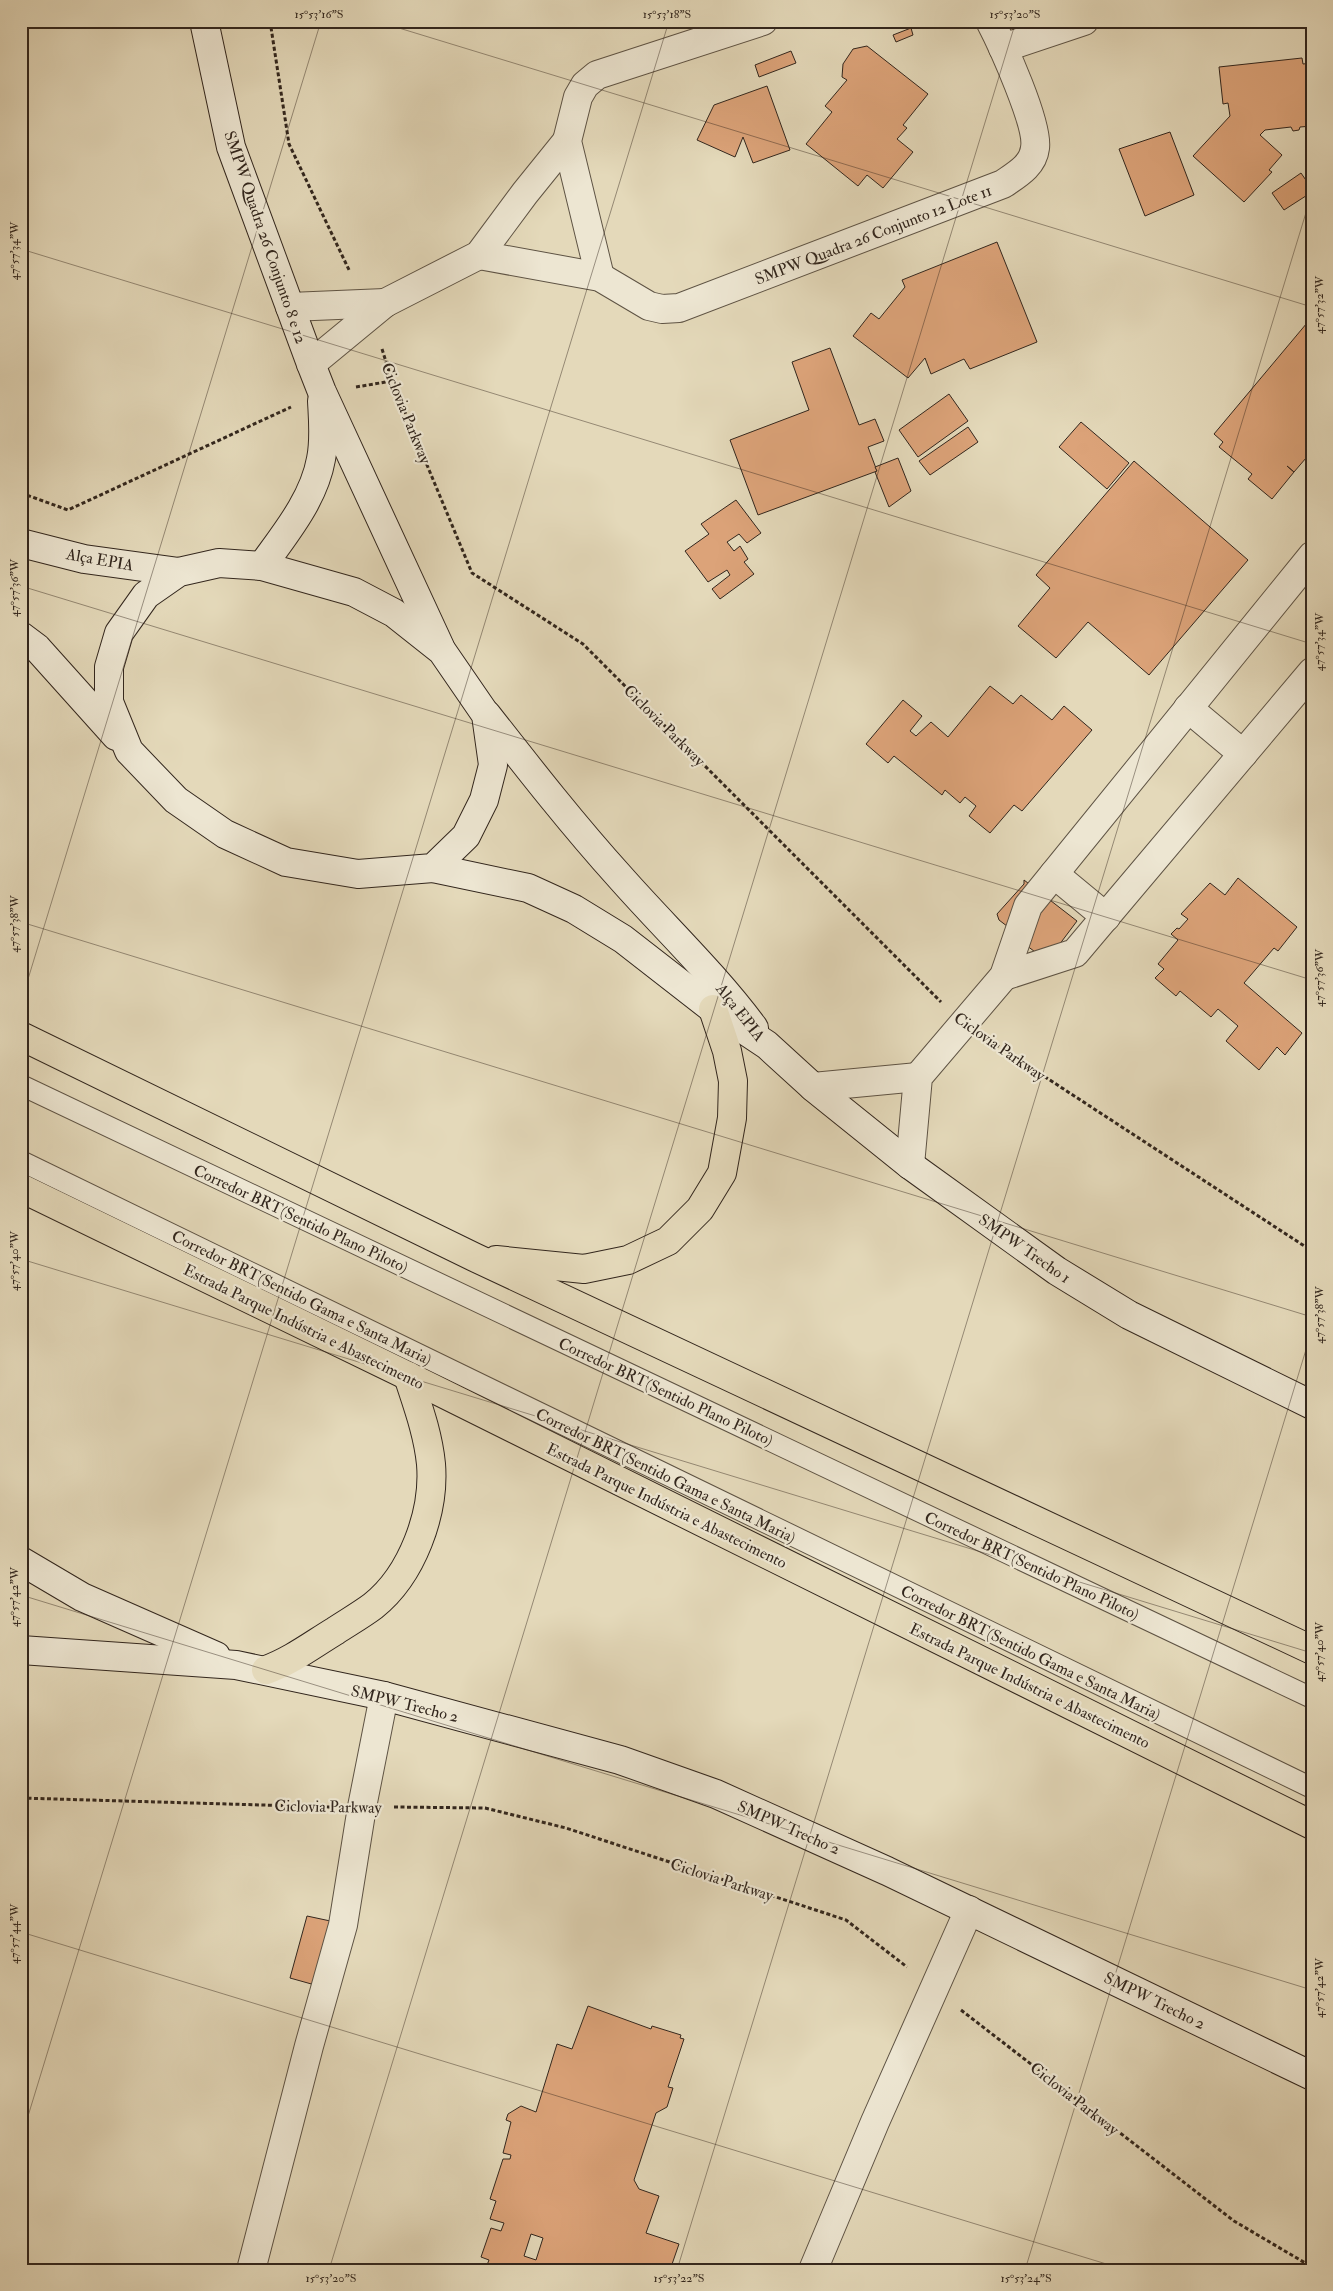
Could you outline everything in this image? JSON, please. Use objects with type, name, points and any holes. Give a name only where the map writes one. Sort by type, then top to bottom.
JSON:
[{"type":"highway","points":[[474,1257],[584,1269],[628,1260],[668,1241],[700,1209],[722,1173],[732,1118],[733,1082],[727,1050],[713,1009]]},
{"type":"highway","points":[[21,1036],[474,1257],[1312,1650]]},
{"type":"highway","name":"Estrada Parque Indústria e Abastecimento","points":[[21,1188],[408,1376],[1312,1825]]},
{"type":"highway","points":[[266,1670],[286,1662],[374,1606],[397,1582],[413,1556],[428,1510],[431,1465],[423,1422],[408,1376]]},
{"type":"street","name":"SMPW Quadra 26 Conjunto 8 e 12","points":[[204,21],[232,147],[311,364],[322,392],[442,651]]},
{"type":"street","points":[[311,364],[373,307],[480,255],[524,193],[567,141],[578,97],[585,85],[597,76],[763,21]]},
{"type":"street","name":"SMPW Quadra 26 Conjunto 12 Lote 11","points":[[480,255],[600,277],[649,306],[662,309],[679,308],[1002,184],[1031,161],[1036,148],[1034,129],[1004,48],[990,21]]},
{"type":"street","points":[[1004,48],[1084,21]]},
{"type":"street","points":[[567,141],[600,277]]},
{"type":"street","points":[[290,307],[373,307]]},
{"type":"street","name":"SMPW Quadra 26 Conjunto 8 e 12","points":[[262,566],[290,528],[311,489],[321,459],[323,431],[322,392]]},
{"type":"street","name":"Alça EPIA","points":[[21,543],[84,559],[179,572]]},
{"type":"street","points":[[910,1165],[918,1077],[1004,976],[1028,906],[1312,556]]},
{"type":"street","points":[[129,751],[109,702],[109,667],[119,632],[146,595],[179,572],[219,563],[262,566],[354,592],[394,613],[442,651]]},
{"type":"street","points":[[21,636],[37,648],[129,751]]},
{"type":"street","name":"Alça EPIA","points":[[442,651],[486,714],[567,817],[726,991],[767,1045]]},
{"type":"street","points":[[1004,976],[1075,953],[1312,672]]},
{"type":"street","points":[[1188,708],[1243,754]]},
{"type":"street","points":[[433,868],[466,836],[484,800],[493,765],[486,714]]},
{"type":"street","name":"Alça EPIA","points":[[129,751],[176,800],[225,834],[286,862],[358,874],[433,868],[528,888],[574,909],[623,939],[713,1009],[767,1045]]},
{"type":"street","points":[[1054,874],[1106,917]]},
{"type":"street","name":"SMPW Trecho 1","points":[[767,1045],[813,1087],[910,1165],[1057,1271],[1121,1310],[1312,1405]]},
{"type":"street","points":[[813,1087],[918,1077]]},
{"type":"street","points":[[21,1561],[82,1596],[236,1665]]},
{"type":"street","points":[[21,1650],[236,1665]]},
{"type":"street","name":"SMPW Trecho 2","points":[[236,1665],[384,1696],[620,1760],[716,1794],[887,1871],[1312,2076]]},
{"type":"street","points":[[251,2270],[308,2046],[343,1925],[362,1807],[384,1696]]},
{"type":"street","points":[[813,2270],[969,1910]]},
{"type":"lane","name":"Corredor BRT(Sentido Plano Piloto)","points":[[21,1085],[1312,1698]]},
{"type":"lane","name":"Corredor BRT(Sentido Gama e Santa Maria)","points":[[21,1161],[1312,1788]]},
{"type":"path","name":"Ciclovia Parkway","points":[[270,21],[288,144],[373,307],[392,381],[472,573],[583,644],[963,1024],[1312,1252]]},
{"type":"path","points":[[21,493],[68,510],[322,392],[392,381]]},
{"type":"path","name":"Ciclovia Parkway","points":[[21,1798],[362,1807],[485,1808],[566,1828],[846,1920],[1234,2221],[1312,2267]]},
{"type":"building","points":[[542,21],[563,21],[544,28]]},
{"type":"building","points":[[564,21],[585,21],[567,28]]},
{"type":"building","points":[[911,28],[913,35],[896,42],[893,35]]},
{"type":"building","points":[[867,46],[928,94],[903,125],[907,128],[897,139],[913,152],[883,188],[867,175],[858,186],[806,144],[832,112],[825,106],[847,80],[842,77],[843,64],[853,49]]},
{"type":"building","points":[[791,51],[796,63],[759,77],[755,65]]},
{"type":"building","points":[[1302,58],[1303,64],[1312,63],[1312,126],[1300,127],[1299,130],[1293,131],[1291,127],[1265,130],[1260,135],[1282,155],[1269,170],[1272,172],[1244,202],[1193,156],[1230,116],[1228,103],[1223,104],[1219,67]]},
{"type":"building","points":[[767,86],[790,150],[753,163],[743,137],[735,157],[697,140],[714,105]]},
{"type":"building","points":[[1170,132],[1194,195],[1145,216],[1119,149]]},
{"type":"building","points":[[1301,173],[1312,189],[1312,192],[1284,210],[1272,193]]},
{"type":"building","points":[[997,242],[1037,342],[970,369],[964,359],[931,374],[925,358],[908,378],[853,336],[871,313],[879,319],[905,287],[902,280]]},
{"type":"building","points":[[1312,317],[1312,451],[1272,499],[1248,479],[1252,474],[1219,447],[1223,442],[1214,434]]},
{"type":"building","points":[[830,348],[859,425],[875,419],[884,441],[868,447],[877,471],[758,515],[730,440],[809,410],[792,362]]},
{"type":"building","points":[[949,394],[968,421],[918,457],[899,430]]},
{"type":"building","points":[[1081,422],[1129,463],[1107,489],[1059,447]]},
{"type":"building","points":[[968,427],[978,442],[930,475],[919,461]]},
{"type":"building","points":[[898,458],[911,491],[889,507],[875,472],[877,471],[875,467]]},
{"type":"building","points":[[1134,461],[1248,560],[1149,675],[1088,622],[1056,658],[1018,626],[1050,588],[1036,575]]},
{"type":"building","points":[[736,500],[761,533],[747,543],[739,534],[727,542],[734,551],[740,546],[748,559],[744,562],[754,574],[720,599],[712,589],[730,575],[727,570],[708,582],[685,551],[709,534],[701,524]]},
{"type":"building","points":[[990,686],[1013,704],[1021,695],[1052,720],[1064,706],[1092,730],[1022,811],[1014,805],[990,833],[969,816],[976,806],[965,797],[960,803],[945,790],[942,795],[894,756],[888,763],[866,744],[903,700],[922,716],[910,731],[916,736],[931,722],[948,737]]},
{"type":"building","points":[[1238,878],[1297,927],[1278,951],[1274,948],[1244,983],[1302,1033],[1285,1055],[1277,1047],[1259,1070],[1226,1041],[1238,1026],[1218,1009],[1211,1017],[1180,991],[1176,996],[1155,978],[1164,969],[1158,964],[1178,940],[1171,934],[1177,928],[1179,929],[1188,919],[1181,914],[1210,883],[1225,895]]},
{"type":"building","points":[[1024,880],[1077,921],[1047,961],[1018,939],[1020,936],[999,920],[997,914],[1024,884]]},
{"type":"building","points":[[307,1916],[335,1922],[315,1985],[290,1978]]},
{"type":"building","points":[[588,2006],[651,2029],[652,2026],[681,2035],[680,2038],[684,2039],[668,2087],[673,2088],[667,2107],[656,2113],[634,2180],[639,2189],[659,2196],[646,2233],[679,2244],[670,2270],[485,2270],[489,2260],[481,2257],[491,2228],[501,2231],[504,2223],[490,2219],[496,2201],[490,2199],[503,2159],[510,2159],[511,2155],[503,2153],[511,2122],[506,2120],[508,2114],[521,2106],[536,2112],[557,2044],[572,2049]],"holes":[[[531,2234],[543,2238],[536,2260],[524,2256]]]}]
